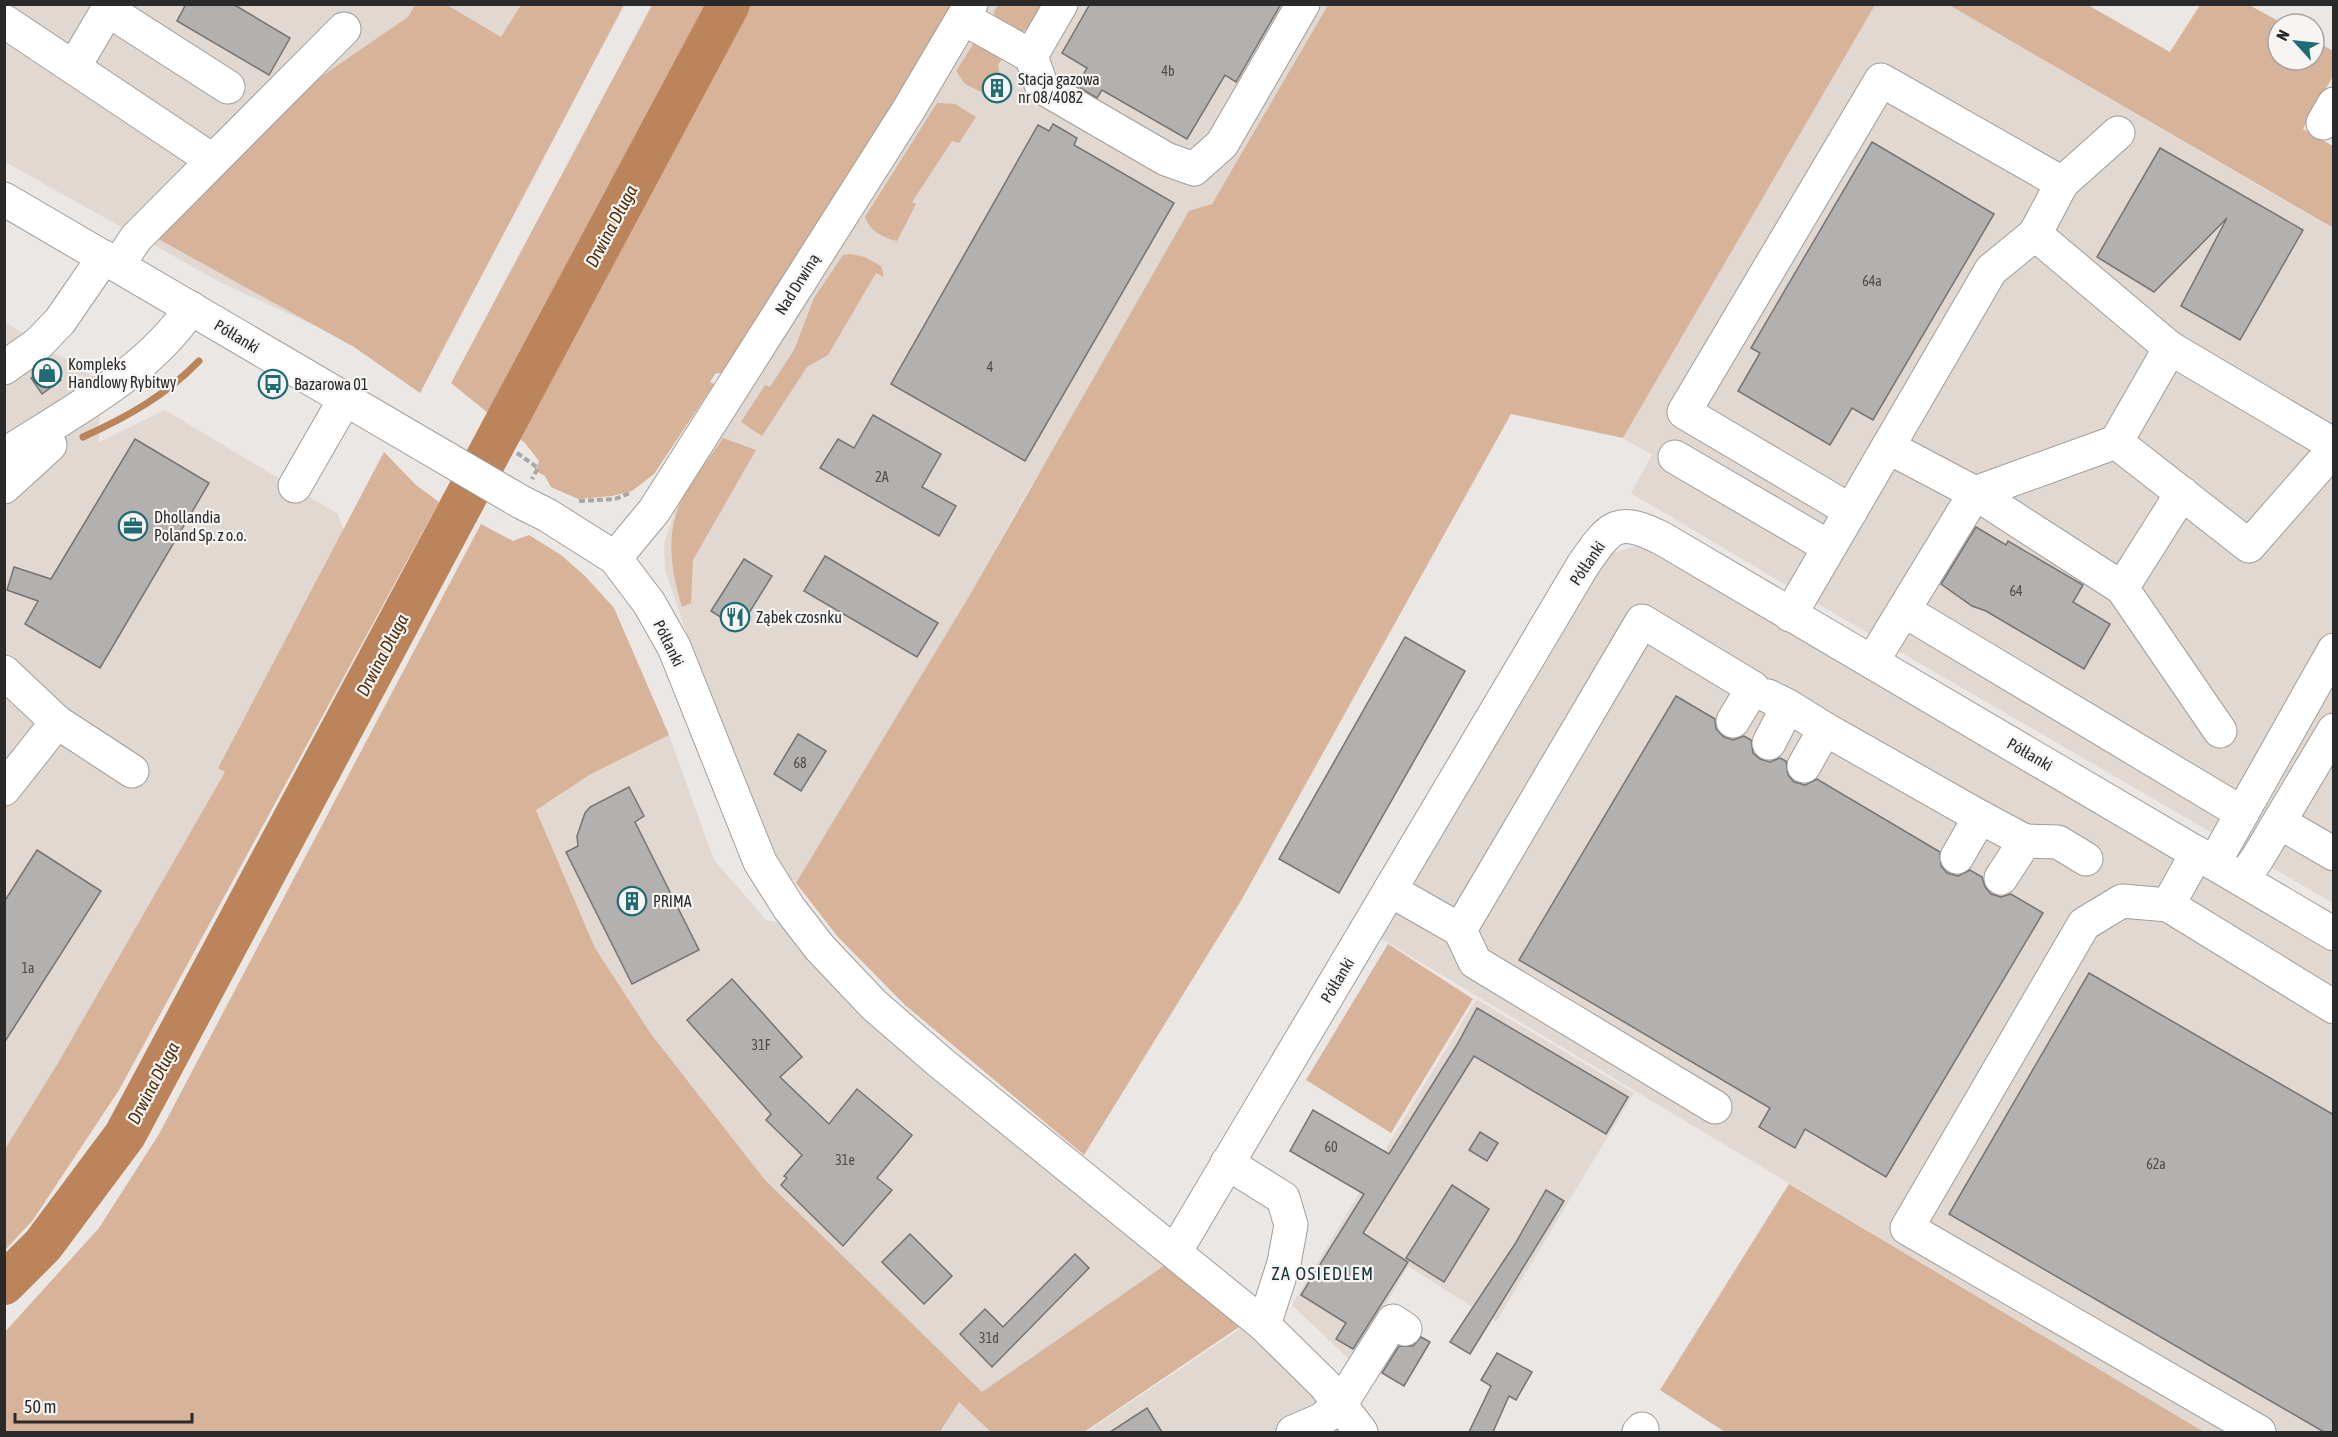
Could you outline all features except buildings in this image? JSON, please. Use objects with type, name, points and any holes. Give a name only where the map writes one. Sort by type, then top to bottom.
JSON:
[{"type":"street","points":[[1031,56],[1062,4]]},
{"type":"street","points":[[967,11],[1031,56],[1042,87],[1166,159],[1194,169],[1222,144],[1303,4]]},
{"type":"street","points":[[74,68],[110,7],[228,87]]},
{"type":"street","name":"Nad Drwiną","points":[[615,558],[654,511],[909,109],[967,11]]},
{"type":"street","points":[[4,21],[212,160]]},
{"type":"street","points":[[4,368],[39,343],[111,261],[344,29]]},
{"type":"street","points":[[1851,511],[1684,412],[1881,80],[2062,183]]},
{"type":"street","points":[[1790,615],[1991,270],[2035,234],[2062,183],[2118,134]]},
{"type":"street","name":"Półłanki","points":[[4,199],[435,451],[531,493],[548,515],[615,558],[649,603],[674,647],[760,862],[789,908],[820,948],[874,1005],[941,1063],[1225,1291],[1264,1325],[1310,1369],[1361,1432]]},
{"type":"street","points":[[2035,234],[2170,348],[2334,447],[2250,546],[2116,442]]},
{"type":"street","points":[[4,455],[145,362],[181,324],[191,308]]},
{"type":"street","points":[[1872,662],[1975,494],[2116,442],[2170,348]]},
{"type":"street","points":[[295,486],[345,399]]},
{"type":"street","points":[[4,487],[50,445]]},
{"type":"street","points":[[1888,447],[1975,494],[2122,588],[2220,731]]},
{"type":"street","points":[[1675,457],[1830,547]]},
{"type":"street","points":[[2122,588],[2182,493]]},
{"type":"street","name":"Półłanki","points":[[1175,1252],[1583,565],[1601,539],[1613,528],[1630,525],[1648,531],[2334,934]]},
{"type":"street","points":[[1905,611],[2242,813]]},
{"type":"street","points":[[1460,930],[1642,621],[1753,688],[1980,817],[2025,841],[2058,842],[2086,859]]},
{"type":"street","points":[[2218,865],[2242,813],[2334,650]]},
{"type":"street","points":[[4,672],[57,722],[132,771]]},
{"type":"street","points":[[1734,721],[1753,688]]},
{"type":"street","points":[[1769,743],[1788,706]]},
{"type":"street","points":[[4,789],[57,722]]},
{"type":"street","points":[[1804,766],[1825,729]]},
{"type":"street","points":[[2168,905],[2218,865],[2278,822],[2334,730]]},
{"type":"street","points":[[1957,856],[1980,817]]},
{"type":"street","points":[[2278,822],[2334,854]]},
{"type":"street","points":[[2001,878],[2025,841]]},
{"type":"street","points":[[1390,890],[1460,930],[1475,962],[1714,1107]]},
{"type":"street","points":[[2259,1432],[1907,1228],[2084,924],[2122,900],[2168,905],[2334,1007]]},
{"type":"street","points":[[1227,1163],[1283,1198],[1291,1225],[1282,1271],[1264,1325]]},
{"type":"street","points":[[1225,1291],[1282,1271]]},
{"type":"street","points":[[1296,1432],[1321,1420],[1340,1406],[1393,1321],[1405,1329]]},
{"type":"path","points":[[517,453],[537,466],[532,479],[531,493]]},
{"type":"path","points":[[571,499],[615,499],[638,490]]},
{"type":"shaded area","points":[[5,5],[521,5],[326,331],[220,282],[5,162]]},
{"type":"shaded area","points":[[415,5],[447,5],[501,37],[521,5],[624,5],[420,393],[354,347],[153,236],[322,76],[408,17]]},
{"type":"shaded area","points":[[652,5],[956,5],[724,374],[716,373],[710,382],[714,384],[654,474],[632,491],[612,496],[578,499],[551,487],[545,476],[536,471],[539,461],[525,443],[451,383]]},
{"type":"shaded area","points":[[988,5],[1328,5],[1212,204],[1027,492],[968,598],[796,883],[768,860],[734,771],[665,570],[664,543],[678,502]]},
{"type":"shaded area","points":[[998,5],[1045,5],[1031,28],[1019,33],[994,18]]},
{"type":"shaded area","points":[[1328,5],[1875,5],[1623,438],[1511,414],[1242,899],[1084,1155],[905,1005],[838,937],[796,883],[968,598],[1189,211],[1212,204]]},
{"type":"shaded area","points":[[1875,5],[1949,5],[2333,229],[2333,903],[1816,603],[1817,584],[1804,575],[1786,585],[1631,493],[1652,455],[1623,438]]},
{"type":"shaded area","points":[[1949,5],[2088,5],[2170,52],[2200,5],[2249,5],[2266,14],[2266,72],[2326,72],[2326,47],[2333,51],[2333,76],[2303,129],[2333,146],[2333,228]]},
{"type":"shaded area","points":[[979,42],[998,52],[1002,59],[998,65],[1000,78],[994,75],[983,93],[965,84],[956,71],[974,43]]},
{"type":"shaded area","points":[[937,103],[955,104],[976,117],[959,143],[952,141],[912,202],[916,204],[897,241],[887,238],[874,230],[865,217]]},
{"type":"shaded area","points":[[843,255],[865,257],[881,266],[884,277],[876,273],[828,355],[807,367],[762,436],[741,422],[765,385],[770,387],[794,350],[814,298]]},
{"type":"shaded area","points":[[5,322],[55,354],[77,364],[100,382],[99,442],[165,410],[338,514],[344,532],[218,767],[225,772],[58,1063],[5,1149]]},
{"type":"shaded area","points":[[723,438],[756,450],[693,560],[691,603],[682,607],[673,567],[673,526],[686,491]]},
{"type":"shaded area","points":[[384,452],[416,485],[439,502],[119,1090],[33,1220],[5,1250],[5,1149],[58,1063],[225,772],[218,768]]},
{"type":"shaded area","points":[[481,524],[513,541],[529,535],[561,555],[585,576],[614,608],[669,735],[591,774],[536,810],[595,948],[651,1034],[765,1180],[982,1392],[1165,1265],[1239,1327],[1084,1432],[991,1432],[959,1402],[940,1432],[5,1432],[4,1333],[99,1228],[159,1134]]},
{"type":"shaded area","points":[[1640,545],[1653,550],[2333,953],[2333,1432],[2204,1432],[1380,938],[1605,562],[1613,553]]},
{"type":"shaded area","points":[[669,735],[714,860],[766,920],[781,923],[857,1011],[930,1077],[1165,1265],[982,1393],[765,1180],[651,1034],[595,948],[536,809],[591,774]]},
{"type":"shaded area","points":[[1388,944],[1473,999],[1391,1133],[1306,1080]]},
{"type":"shaded area","points":[[1476,999],[1634,1093],[1496,1322],[1408,1266],[1352,1362],[1292,1305]]},
{"type":"shaded area","points":[[1789,1184],[2204,1432],[1725,1432],[1660,1390]]},
{"type":"shaded area","points":[[1243,1327],[1317,1398],[1342,1432],[1086,1432]]},
{"type":"shaded area","points":[[959,1402],[991,1432],[941,1432]]},
{"type":"waterway","name":"Drwina Długa","points":[[4,1284],[43,1245],[125,1135],[729,4]]},
{"type":"waterway","points":[[83,437],[145,405],[173,385],[199,361]]},
{"type":"place","name":"Stacja gazowa nr 08/4082","points":[[997,88]]},
{"type":"place","name":"Kompleks Handlowy Rybitwy","points":[[47,373]]},
{"type":"place","name":"Bazarowa 01","points":[[273,384]]},
{"type":"place","name":"Dhollandia Poland Sp. z o.o.","points":[[133,526]]},
{"type":"place","name":"Ząbek czosnku","points":[[735,617]]},
{"type":"place","name":"PRIMA","points":[[632,901]]},
{"type":"district","name":"ZA OSIEDLEM","points":[[1323,1273]]}]
